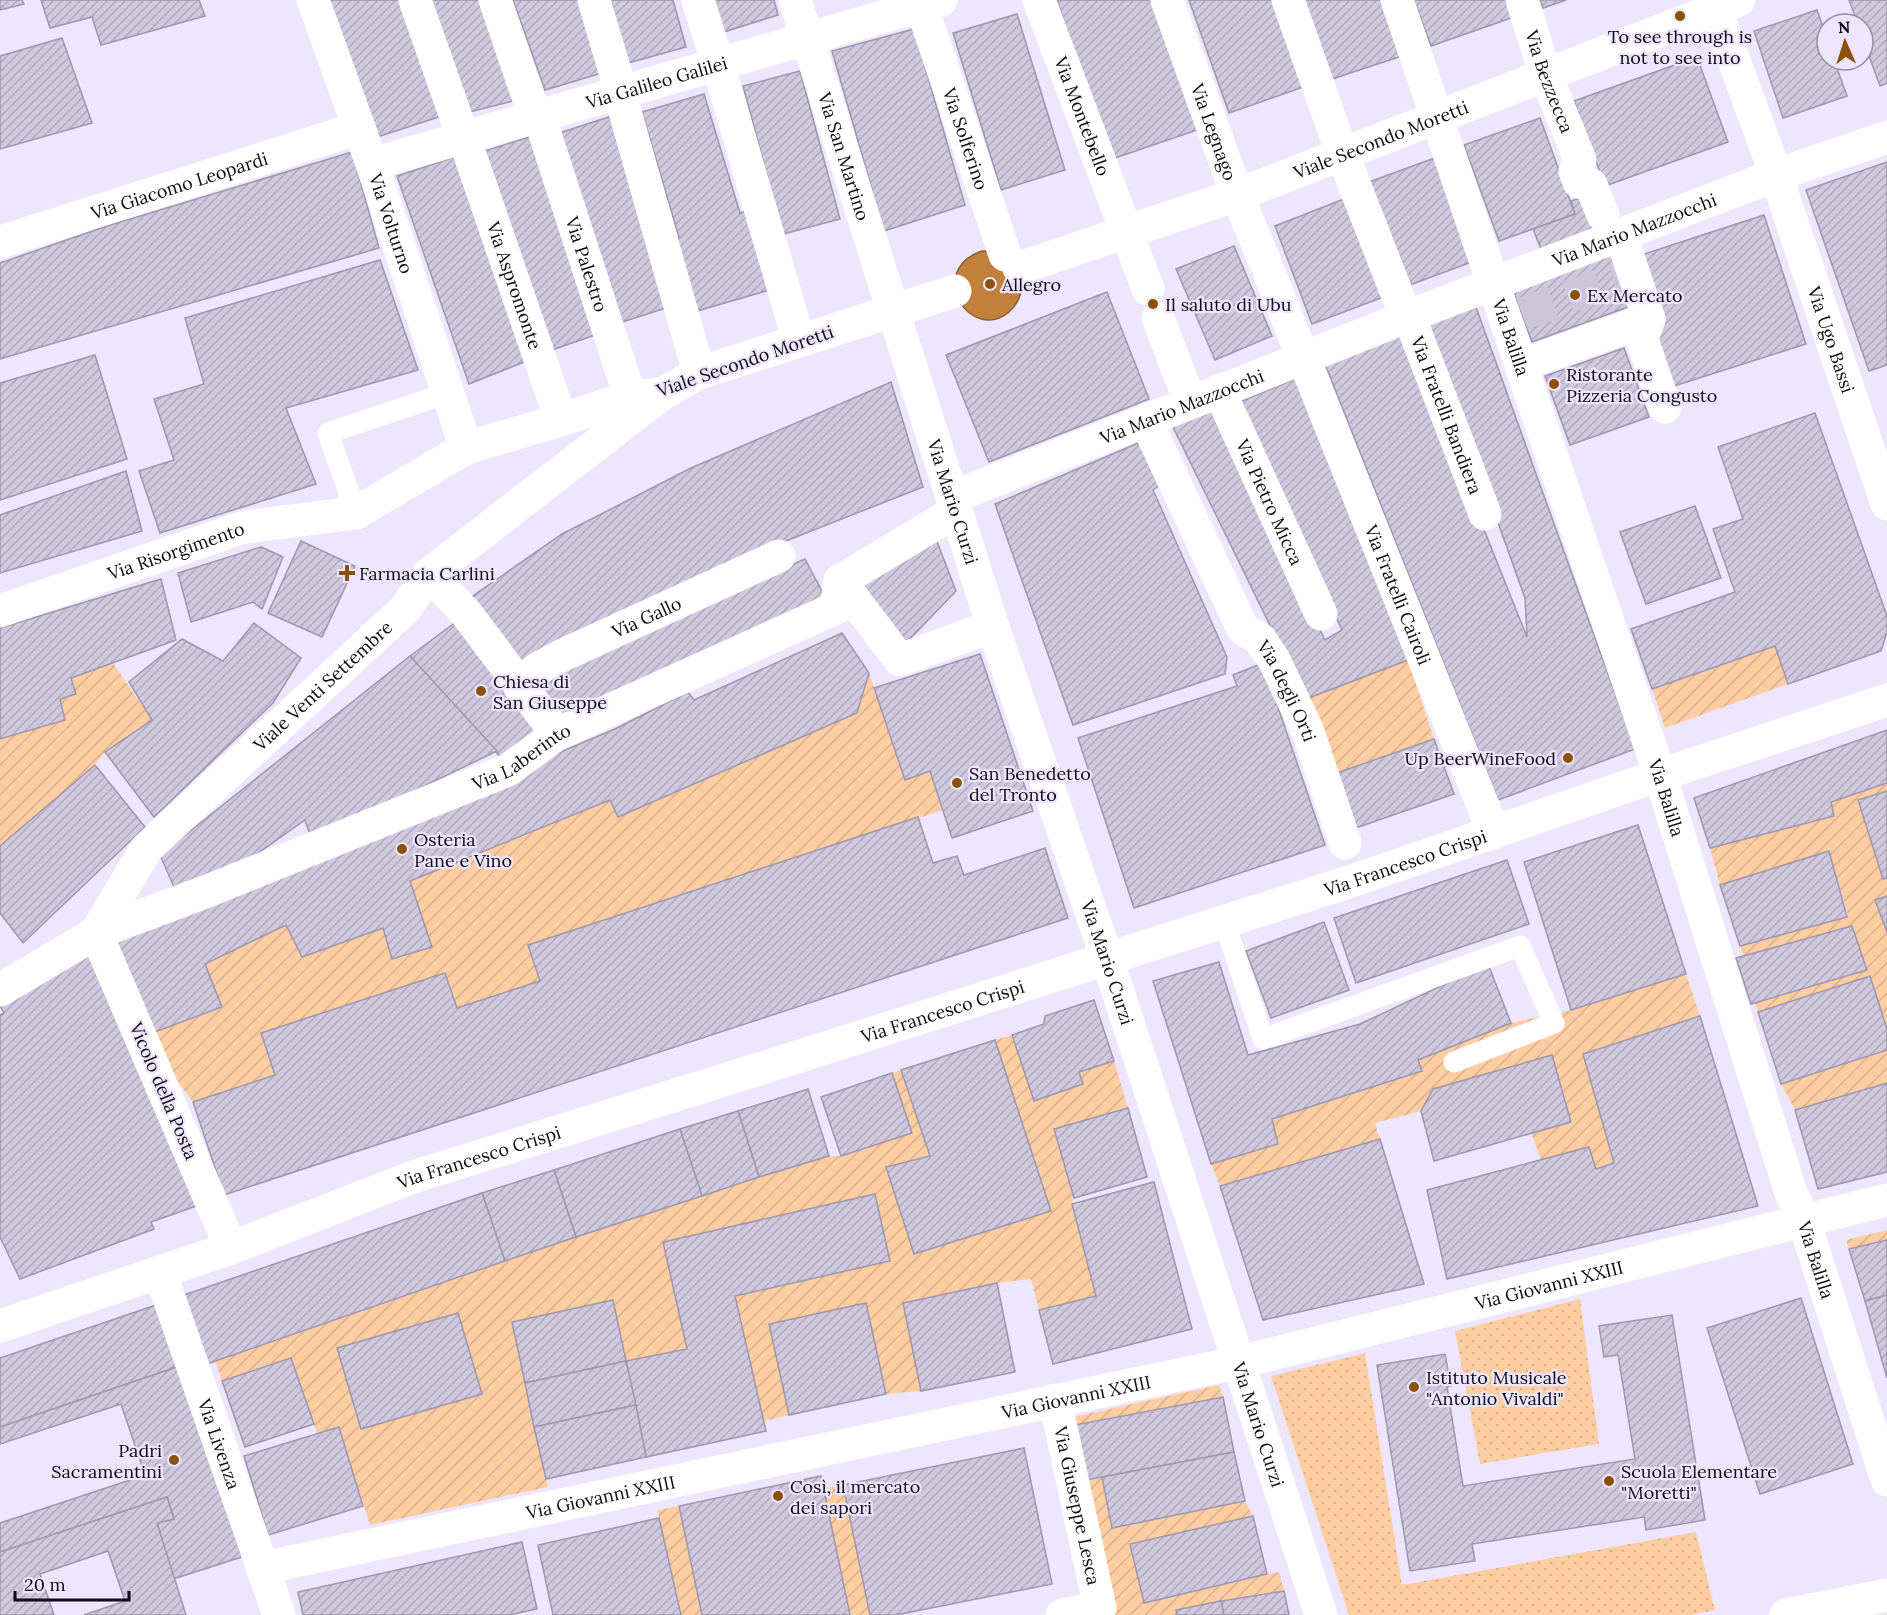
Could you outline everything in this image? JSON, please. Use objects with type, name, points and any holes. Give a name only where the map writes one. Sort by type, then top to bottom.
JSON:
[{"type":"street","name":"Via Volturno","points":[[313,0],[372,164],[466,448]]},
{"type":"street","name":"Via Aspromonte","points":[[415,0],[561,420]]},
{"type":"street","name":"Via Palestro","points":[[495,0],[540,124],[630,397]]},
{"type":"street","points":[[594,0],[699,373]]},
{"type":"street","points":[[698,0],[799,341]]},
{"type":"street","name":"Via San Martino","points":[[795,0],[893,311]]},
{"type":"street","name":"Via Montebello","points":[[1039,0],[1185,389]]},
{"type":"street","name":"Via Legnago","points":[[1167,0],[1238,195],[1300,350]]},
{"type":"street","name":"Via Fratelli Bandiera","points":[[1288,0],[1342,153],[1485,514]]},
{"type":"street","name":"Via Balilla","points":[[1397,0],[1660,775],[1791,1193],[1804,1221],[1887,1480]]},
{"type":"street","name":"Via Bezzecca","points":[[1522,0],[1546,76],[1585,172],[1612,225],[1649,319]]},
{"type":"street","name":"Viale Secondo Moretti","points":[[1012,262],[1125,234],[1238,195],[1546,76],[1722,3]]},
{"type":"street","name":"Via Ugo Bassi","points":[[1722,3],[1776,176],[1887,504]]},
{"type":"street","name":"Via Galileo Galilei","points":[[372,164],[466,144],[540,124],[720,71],[806,39],[927,7]]},
{"type":"street","name":"Via Solferino","points":[[927,7],[1012,262]]},
{"type":"street","name":"Via Giacomo Leopardi","points":[[0,242],[359,128]]},
{"type":"street","name":"Via Mario Mazzocchi","points":[[949,508],[1219,390],[1300,350],[1404,308],[1494,284],[1612,225],[1776,176],[1887,137]]},
{"type":"street","name":"Viale Secondo Moretti","points":[[356,513],[466,448],[630,397],[662,394],[699,373],[955,291]]},
{"type":"street","name":"Via Mario Curzi","points":[[893,311],[949,508],[993,627],[1107,958],[1321,1615]]},
{"type":"street","points":[[1521,365],[1649,319]]},
{"type":"street","points":[[1649,319],[1642,339],[1665,407]]},
{"type":"street","name":"Via Fratelli Cairoli","points":[[1300,350],[1494,833]]},
{"type":"street","name":"Via Pietro Micca","points":[[1219,390],[1321,614]]},
{"type":"street","name":"Viale Venti Settembre","points":[[0,990],[96,933],[146,849],[405,609],[429,574],[662,394]]},
{"type":"street","name":"Via degli Orti","points":[[1146,421],[1243,629],[1260,639],[1274,660],[1307,729],[1345,843]]},
{"type":"street","points":[[949,508],[840,581],[900,660],[982,630]]},
{"type":"street","name":"Via Risorgimento","points":[[0,611],[244,527],[356,513]]},
{"type":"street","name":"Via Gallo","points":[[520,687],[537,669],[563,655],[779,556]]},
{"type":"street","points":[[429,574],[466,613],[557,734]]},
{"type":"street","name":"Via Laberinto","points":[[96,933],[205,892],[508,770],[557,734],[836,608],[840,581]]},
{"type":"street","name":"Via Francesco Crispi","points":[[0,1326],[231,1248],[413,1177],[1349,882],[1887,700]]},
{"type":"street","name":"Vicolo della Posta","points":[[96,933],[231,1248]]},
{"type":"street","name":"Via Giovanni XXIII","points":[[262,1568],[1240,1362],[1887,1200]]},
{"type":"street","name":"Via Livenza","points":[[160,1272],[279,1615]]},
{"type":"street","name":"Via Giuseppe Lesca","points":[[1055,1400],[1100,1608],[1062,1615]]},
{"type":"street","points":[[1786,1615],[1887,1595]]},
{"type":"lane","points":[[356,513],[328,433],[448,393]]},
{"type":"lane","points":[[1224,921],[1263,1039],[1520,946],[1554,1023],[1454,1062]]},
{"type":"shaded area","points":[[982,251],[994,251],[1022,278],[1018,301],[1009,312],[995,319],[981,319],[968,312],[955,288],[956,273],[965,261]]},
{"type":"shaded area","points":[[1775,646],[1788,684],[1665,728],[1652,689]]},
{"type":"shaded area","points":[[1408,660],[1434,739],[1334,774],[1306,699]]},
{"type":"shaded area","points":[[113,663],[152,720],[105,752],[95,765],[0,846],[0,739],[65,720],[60,699],[76,694],[71,678]]},
{"type":"shaded area","points":[[869,673],[905,780],[930,771],[943,810],[529,945],[540,981],[457,1008],[445,973],[275,1075],[193,1102],[144,1036],[222,1008],[205,964],[286,925],[383,928],[392,959],[431,947],[410,881],[610,800],[618,816],[856,713]]},
{"type":"shaded area","points":[[1887,783],[1883,879],[1887,878],[1887,1029],[1870,976],[1758,1012],[1755,1003],[1867,970],[1852,927],[1743,956],[1740,946],[1848,915],[1829,851],[1720,885],[1710,848],[1834,816],[1831,802]]},
{"type":"shaded area","points":[[1686,974],[1700,1016],[1583,1054],[1614,1163],[1596,1169],[1541,1160],[1531,1133],[1571,1122],[1552,1055],[1433,1089],[1421,1111],[1375,1123],[1380,1139],[1220,1186],[1211,1164],[1278,1144],[1272,1119],[1422,1071],[1418,1060],[1511,1023],[1571,1010]]},
{"type":"shaded area","points":[[1012,1035],[1034,1101],[1083,1084],[1079,1072],[1114,1061],[1128,1108],[1054,1129],[1074,1198],[1072,1204],[1096,1296],[1039,1310],[1031,1279],[997,1283],[903,1303],[921,1391],[886,1394],[866,1303],[770,1324],[789,1415],[764,1421],[735,1296],[890,1261],[875,1194],[663,1242],[687,1349],[626,1361],[512,1322],[548,1487],[370,1525],[339,1427],[317,1433],[291,1358],[222,1381],[215,1361],[675,1205],[829,1156],[841,1156],[911,1133],[892,1073],[901,1070],[930,1156],[886,1168],[914,1253],[1051,1211],[995,1040]]},
{"type":"shaded area","points":[[1887,1050],[1887,1083],[1795,1110],[1781,1084]]},
{"type":"shaded area","points":[[1887,1230],[1887,1240],[1849,1249],[1846,1240]]},
{"type":"shaded area","points":[[1580,1299],[1599,1444],[1480,1464],[1455,1331]]},
{"type":"shaded area","points":[[1365,1353],[1402,1585],[1696,1532],[1715,1610],[1690,1615],[1349,1615],[1271,1376]]},
{"type":"shaded area","points":[[1219,1385],[1223,1397],[1075,1425],[1102,1477],[1112,1527],[1245,1501],[1253,1516],[1131,1544],[1144,1603],[1279,1572],[1284,1591],[1221,1601],[1177,1615],[1086,1615],[1059,1420]]},
{"type":"shaded area","points":[[843,1485],[870,1615],[850,1615],[823,1488]]},
{"type":"shaded area","points":[[679,1506],[702,1615],[681,1615],[659,1518],[658,1510]]},
{"type":"building","points":[[0,0],[22,0],[24,4],[0,10]]},
{"type":"building","points":[[41,0],[199,0],[205,16],[101,45],[92,17],[50,28]]},
{"type":"building","points":[[328,0],[403,0],[442,116],[374,138]]},
{"type":"building","points":[[432,0],[480,0],[513,101],[469,112]]},
{"type":"building","points":[[513,0],[579,0],[602,73],[545,90]]},
{"type":"building","points":[[611,0],[673,0],[686,47],[628,63]]},
{"type":"building","points":[[714,0],[774,0],[778,15],[724,32]]},
{"type":"building","points":[[1057,0],[1153,0],[1197,130],[1112,159]]},
{"type":"building","points":[[1189,0],[1276,0],[1306,86],[1229,113]]},
{"type":"building","points":[[1299,0],[1387,0],[1405,55],[1326,81]]},
{"type":"building","points":[[1414,0],[1508,0],[1514,17],[1431,46]]},
{"type":"building","points":[[1540,0],[1566,0],[1543,8]]},
{"type":"building","points":[[1849,0],[1887,0],[1887,83],[1880,86],[1875,72],[1875,12],[1854,12]]},
{"type":"building","points":[[1817,10],[1818,12],[1815,12],[1815,72],[1838,72],[1847,96],[1783,118],[1754,31]]},
{"type":"building","points":[[1017,14],[1065,170],[1001,190],[953,33]]},
{"type":"building","points":[[914,29],[965,205],[884,231],[832,51]]},
{"type":"building","points":[[62,38],[92,123],[0,149],[0,56]]},
{"type":"building","points":[[1697,57],[1728,142],[1605,186],[1574,101]]},
{"type":"building","points":[[800,71],[840,219],[783,234],[743,86]]},
{"type":"building","points":[[704,94],[740,213],[750,210],[773,289],[690,313],[669,244],[679,237],[642,112]]},
{"type":"building","points":[[612,116],[672,306],[616,324],[556,134]]},
{"type":"building","points":[[1540,118],[1575,214],[1499,241],[1464,145]]},
{"type":"building","points":[[532,136],[598,334],[549,351],[482,152]]},
{"type":"building","points":[[352,152],[379,248],[0,359],[0,263],[107,226]]},
{"type":"building","points":[[461,155],[529,360],[469,384],[397,176]]},
{"type":"building","points":[[1440,156],[1477,260],[1407,286],[1369,182]]},
{"type":"building","points":[[1887,162],[1887,365],[1869,371],[1806,190]]},
{"type":"building","points":[[1586,196],[1597,227],[1541,249],[1533,229],[1575,214],[1571,201]]},
{"type":"building","points":[[1349,197],[1386,296],[1312,324],[1275,226]]},
{"type":"building","points":[[1764,215],[1806,344],[1674,386],[1632,258]]},
{"type":"building","points":[[1234,246],[1272,336],[1215,360],[1176,269]]},
{"type":"building","name":"Ex Mercato","points":[[1620,249],[1639,303],[1532,342],[1512,287]]},
{"type":"building","points":[[380,260],[418,370],[286,408],[316,484],[160,533],[139,471],[174,460],[154,399],[204,384],[185,318]]},
{"type":"building","points":[[1107,292],[1149,399],[989,462],[946,355]]},
{"type":"building","points":[[1476,307],[1635,749],[1498,800],[1325,364],[1405,332],[1527,637],[1525,598],[1427,325]]},
{"type":"building","points":[[1624,348],[1649,417],[1570,445],[1545,376]]},
{"type":"building","points":[[95,355],[127,459],[0,500],[0,383]]},
{"type":"building","points":[[1295,379],[1408,660],[1306,699],[1172,425],[1213,407],[1325,640],[1342,630],[1237,403]]},
{"type":"building","points":[[891,382],[923,487],[763,550],[523,675],[467,600],[562,534],[691,468]]},
{"type":"building","points":[[1815,413],[1887,616],[1887,632],[1881,651],[1788,684],[1775,646],[1652,689],[1631,629],[1735,592],[1713,529],[1743,519],[1718,447]]},
{"type":"building","points":[[1143,441],[1163,483],[1153,490],[1227,657],[1225,674],[1073,725],[995,504]]},
{"type":"building","points":[[126,471],[142,531],[0,573],[0,515]]},
{"type":"building","points":[[1695,506],[1721,578],[1646,604],[1620,532]]},
{"type":"building","points":[[936,539],[956,591],[907,642],[855,583]]},
{"type":"building","points":[[301,541],[355,566],[322,637],[268,613]]},
{"type":"building","points":[[261,547],[283,557],[262,609],[253,602],[191,622],[178,573]]},
{"type":"building","points":[[805,559],[826,599],[560,719],[537,687],[545,675]]},
{"type":"building","points":[[161,579],[176,640],[71,678],[76,694],[60,699],[65,720],[0,739],[0,628]]},
{"type":"building","name":"Chiesa di San Giuseppe","points":[[464,616],[546,726],[503,760],[410,656]]},
{"type":"building","points":[[254,623],[301,658],[273,703],[154,817],[105,752],[152,720],[129,682],[182,639],[223,661]]},
{"type":"building","points":[[842,633],[869,673],[857,713],[618,817],[610,800],[410,881],[432,947],[392,959],[383,928],[302,957],[286,925],[205,964],[222,1007],[144,1036],[107,945],[617,728],[688,692],[694,700]]},
{"type":"building","points":[[980,654],[1033,811],[952,838],[930,771],[905,780],[874,688]]},
{"type":"building","points":[[410,656],[497,751],[312,840],[305,820],[227,875],[174,887],[160,855]]},
{"type":"building","points":[[1263,663],[1325,845],[1134,908],[1078,738],[1237,686],[1233,675]]},
{"type":"building","points":[[1887,730],[1887,783],[1831,802],[1834,816],[1710,848],[1694,798]]},
{"type":"building","points":[[1434,739],[1454,794],[1344,832],[1334,774]]},
{"type":"building","points":[[95,765],[145,827],[23,943],[0,913],[0,846]]},
{"type":"building","points":[[1887,791],[1887,878],[1883,879],[1858,800]]},
{"type":"building","points":[[918,817],[933,863],[957,856],[964,875],[1045,848],[1068,918],[224,1195],[193,1102],[275,1075],[261,1033],[445,973],[457,1008],[540,981],[528,945]]},
{"type":"building","points":[[1638,825],[1686,974],[1571,1010],[1524,862]]},
{"type":"building","points":[[1829,851],[1847,917],[1740,946],[1720,885]]},
{"type":"building","points":[[1507,860],[1529,924],[1356,983],[1334,918]]},
{"type":"building","points":[[1887,896],[1887,932],[1875,900]]},
{"type":"building","points":[[1324,922],[1349,990],[1271,1018],[1246,951]]},
{"type":"building","points":[[1852,926],[1867,970],[1751,1004],[1736,958]]},
{"type":"building","points":[[95,951],[202,1204],[151,1222],[154,1229],[20,1279],[0,1237],[0,1015],[4,1013],[0,1006]]},
{"type":"building","points":[[1219,962],[1248,1055],[1360,1024],[1488,964],[1511,1023],[1418,1060],[1422,1071],[1272,1119],[1278,1144],[1211,1164],[1153,981]]},
{"type":"building","points":[[1870,976],[1887,1029],[1887,1050],[1781,1084],[1758,1012]]},
{"type":"building","points":[[1094,1000],[1114,1061],[1079,1072],[1083,1084],[1034,1101],[1012,1035],[1044,1024],[1045,1016]]},
{"type":"building","points":[[1700,1016],[1758,1206],[1447,1279],[1427,1190],[1589,1147],[1596,1169],[1614,1163],[1583,1054]]},
{"type":"building","points":[[995,1040],[1051,1211],[914,1254],[886,1167],[930,1156],[901,1070]]},
{"type":"building","points":[[1552,1055],[1571,1122],[1434,1161],[1421,1111],[1433,1089]]},
{"type":"building","points":[[892,1073],[912,1133],[841,1156],[821,1097]]},
{"type":"building","points":[[1887,1083],[1887,1172],[1818,1189],[1795,1110]]},
{"type":"building","points":[[808,1089],[829,1156],[759,1177],[738,1111]]},
{"type":"building","points":[[1128,1108],[1147,1177],[1074,1198],[1054,1129]]},
{"type":"building","points":[[738,1111],[759,1177],[702,1196],[680,1129]]},
{"type":"building","points":[[680,1129],[702,1196],[576,1237],[554,1170]]},
{"type":"building","points":[[1380,1139],[1424,1284],[1263,1320],[1220,1186]]},
{"type":"building","points":[[554,1170],[576,1237],[505,1261],[482,1193]]},
{"type":"building","points":[[1154,1182],[1192,1329],[1053,1364],[1039,1310],[1096,1296],[1072,1204]]},
{"type":"building","points":[[482,1193],[505,1261],[204,1365],[181,1296]]},
{"type":"building","points":[[875,1194],[890,1261],[735,1296],[766,1431],[646,1457],[626,1361],[687,1349],[663,1242]]},
{"type":"building","points":[[1887,1240],[1887,1295],[1865,1301],[1849,1249]]},
{"type":"building","points":[[997,1283],[1015,1372],[921,1391],[903,1303]]},
{"type":"building","points":[[1887,1295],[1887,1378],[1865,1301]]},
{"type":"building","points":[[1801,1298],[1853,1464],[1760,1494],[1707,1328]]},
{"type":"building","points":[[613,1300],[626,1361],[525,1383],[512,1322]]},
{"type":"building","points":[[866,1303],[886,1394],[789,1415],[769,1324]]},
{"type":"building","points":[[156,1305],[177,1367],[0,1427],[0,1358]]},
{"type":"building","points":[[458,1313],[482,1394],[361,1429],[337,1348]]},
{"type":"building","points":[[1672,1315],[1705,1520],[1646,1530],[1644,1517],[1472,1544],[1475,1561],[1410,1571],[1377,1365],[1445,1354],[1451,1386],[1447,1387],[1463,1486],[1635,1459],[1618,1355],[1604,1357],[1599,1326]]},
{"type":"building","points":[[291,1358],[314,1424],[245,1447],[222,1381]]},
{"type":"building","points":[[626,1361],[636,1405],[534,1427],[525,1383]]},
{"type":"building","name":"Padri Sacramentini","points":[[177,1367],[242,1557],[173,1579],[157,1523],[174,1519],[167,1497],[0,1552],[0,1523],[145,1475],[121,1404],[0,1444],[0,1427]]},
{"type":"building","points":[[1223,1397],[1234,1452],[1086,1480],[1075,1425]]},
{"type":"building","points":[[636,1405],[646,1457],[546,1479],[534,1427]]},
{"type":"building","points":[[339,1427],[363,1506],[268,1535],[244,1456]]},
{"type":"building","points":[[1024,1448],[1052,1584],[896,1615],[870,1615],[843,1485]]},
{"type":"building","points":[[1234,1452],[1245,1501],[1112,1528],[1102,1477]]},
{"type":"building","points":[[821,1476],[850,1615],[702,1615],[679,1506]]},
{"type":"building","points":[[167,1497],[174,1519],[157,1523],[186,1615],[84,1615],[125,1601],[108,1551],[40,1574],[54,1615],[0,1615],[0,1552]]},
{"type":"building","points":[[1253,1516],[1267,1574],[1144,1603],[1130,1544]]},
{"type":"building","points":[[659,1518],[681,1615],[553,1615],[538,1545]]},
{"type":"building","points":[[522,1542],[537,1609],[509,1615],[303,1615],[298,1592]]},
{"type":"building","points":[[1284,1591],[1289,1615],[1224,1615],[1221,1601]]},
{"type":"building","points":[[1221,1601],[1224,1615],[1177,1615],[1176,1610]]},
{"type":"tunnel","points":[[1522,314],[1629,275]]},
{"type":"place","name":"To see through is not to see into","points":[[1680,16]]},
{"type":"place","name":"Allegro","points":[[990,284]]},
{"type":"place","name":"Ex Mercato","points":[[1575,295]]},
{"type":"place","name":"Il saluto di Ubu","points":[[1153,304]]},
{"type":"place","name":"Ristorante Pizzeria Congusto","points":[[1554,384]]},
{"type":"place","name":"Farmacia Carlini","points":[[347,573]]},
{"type":"place","name":"Chiesa di San Giuseppe","points":[[481,691]]},
{"type":"place","name":"Up BeerWineFood","points":[[1568,758]]},
{"type":"place","name":"San Benedetto del Tronto","points":[[957,783]]},
{"type":"place","name":"Osteria Pane e Vino","points":[[402,849]]},
{"type":"place","name":"Istituto Musicale \"Antonio Vivaldi\"","points":[[1414,1387]]},
{"type":"place","name":"Padri Sacramentini","points":[[174,1460]]},
{"type":"place","name":"Scuola Elementare \"Moretti\"","points":[[1609,1481]]},
{"type":"place","name":"Così, il mercato dei sapori","points":[[778,1496]]}]
